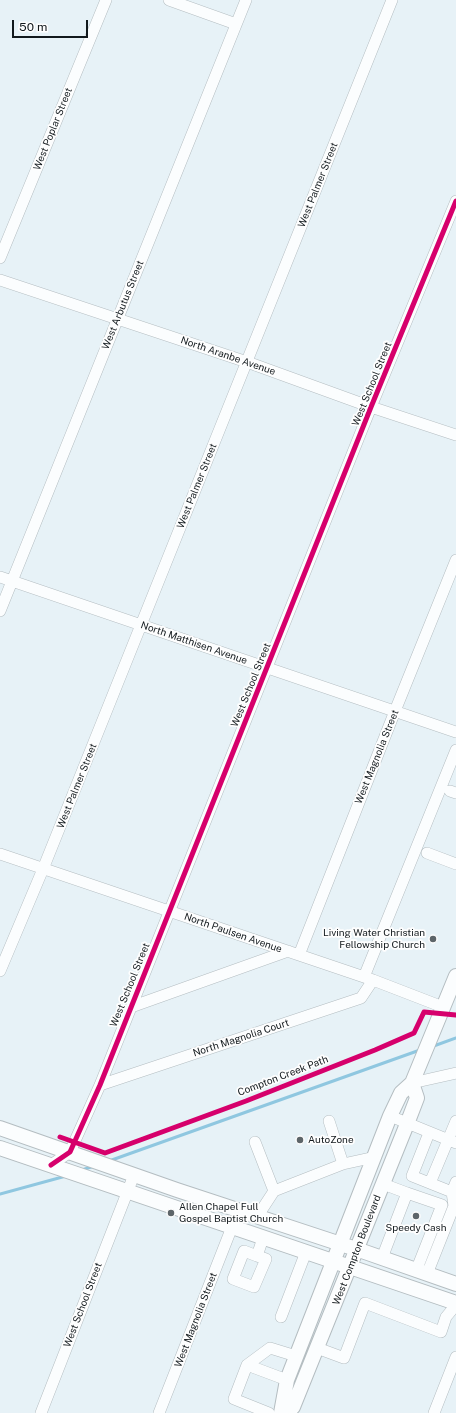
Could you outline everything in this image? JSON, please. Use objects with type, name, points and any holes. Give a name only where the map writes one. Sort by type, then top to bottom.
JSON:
[{"type":"main road","name":"West Compton Boulevard","points":[[281,1413],[287,1380],[390,1116],[401,1093],[412,1083],[456,976]]},
{"type":"main road","name":"West Compton Boulevard","points":[[286,1413],[293,1407],[351,1267],[417,1098],[412,1083]]},
{"type":"main road","points":[[0,1128],[456,1284]]},
{"type":"main road","points":[[0,1148],[456,1304]]},
{"type":"street","name":"West Poplar Street","points":[[0,258],[106,0]]},
{"type":"street","points":[[169,0],[236,24]]},
{"type":"street","name":"West Arbutus Street","points":[[0,611],[246,0]]},
{"type":"street","name":"West Palmer Street","points":[[0,970],[43,869],[392,0]]},
{"type":"street","name":"West School Street","points":[[70,1152],[100,1085],[456,201]]},
{"type":"street","name":"North Aranbe Avenue","points":[[0,280],[247,362],[372,407],[456,435]]},
{"type":"street","name":"West Magnolia Street","points":[[293,953],[395,711],[456,560]]},
{"type":"street","name":"North Matthisen Avenue","points":[[0,577],[456,732]]},
{"type":"street","name":"North Magnolia Court","points":[[100,1085],[362,998],[456,750]]},
{"type":"street","points":[[427,853],[456,864]]},
{"type":"street","name":"North Paulsen Avenue","points":[[0,854],[293,953],[443,1007]]},
{"type":"street","points":[[131,1007],[293,953]]},
{"type":"street","points":[[412,1083],[456,1073]]},
{"type":"street","points":[[390,1116],[452,1142]]},
{"type":"street","points":[[329,1120],[343,1164]]},
{"type":"street","points":[[430,1183],[452,1142],[456,1121]]},
{"type":"street","points":[[422,1272],[454,1206],[454,1187],[430,1183],[412,1176],[429,1133]]},
{"type":"street","points":[[255,1142],[274,1190]]},
{"type":"street","points":[[51,1165],[70,1152]]},
{"type":"street","points":[[258,1217],[274,1190],[343,1164],[374,1157]]},
{"type":"street","name":"West School Street","points":[[41,1413],[127,1192],[131,1174]]},
{"type":"street","points":[[383,1184],[442,1205],[422,1272]]},
{"type":"street","points":[[382,1258],[407,1193]]},
{"type":"street","name":"West Magnolia Street","points":[[159,1413],[232,1227]]},
{"type":"street","points":[[257,1256],[264,1238]]},
{"type":"street","points":[[280,1317],[306,1252]]},
{"type":"street","points":[[317,1348],[344,1358],[365,1303],[441,1332],[446,1317],[456,1304]]},
{"type":"street","points":[[269,1413],[234,1399],[248,1365],[270,1348],[296,1356]]},
{"type":"street","points":[[434,1413],[456,1357]]},
{"type":"street","points":[[248,1365],[287,1380]]},
{"type":"waterway","points":[[431,1047],[456,1038]]},
{"type":"waterway","points":[[109,1161],[420,1050]]},
{"type":"waterway","points":[[82,1170],[94,1166]]},
{"type":"waterway","points":[[0,1194],[66,1176]]},
{"type":"cycle path","points":[[51,1165],[70,1152],[100,1085],[371,407],[456,201]]},
{"type":"cycle path","name":"Compton Creek Path","points":[[60,1137],[105,1153],[246,1101],[414,1033],[424,1012],[456,1015]]},
{"type":"place","name":"Living Water Christian Fellowship Church","points":[[433,939]]},
{"type":"place","name":"AutoZone","points":[[300,1140]]},
{"type":"place","name":"Allen Chapel Full Gospel Baptist Church","points":[[171,1213]]},
{"type":"place","name":"Speedy Cash","points":[[416,1216]]}]
